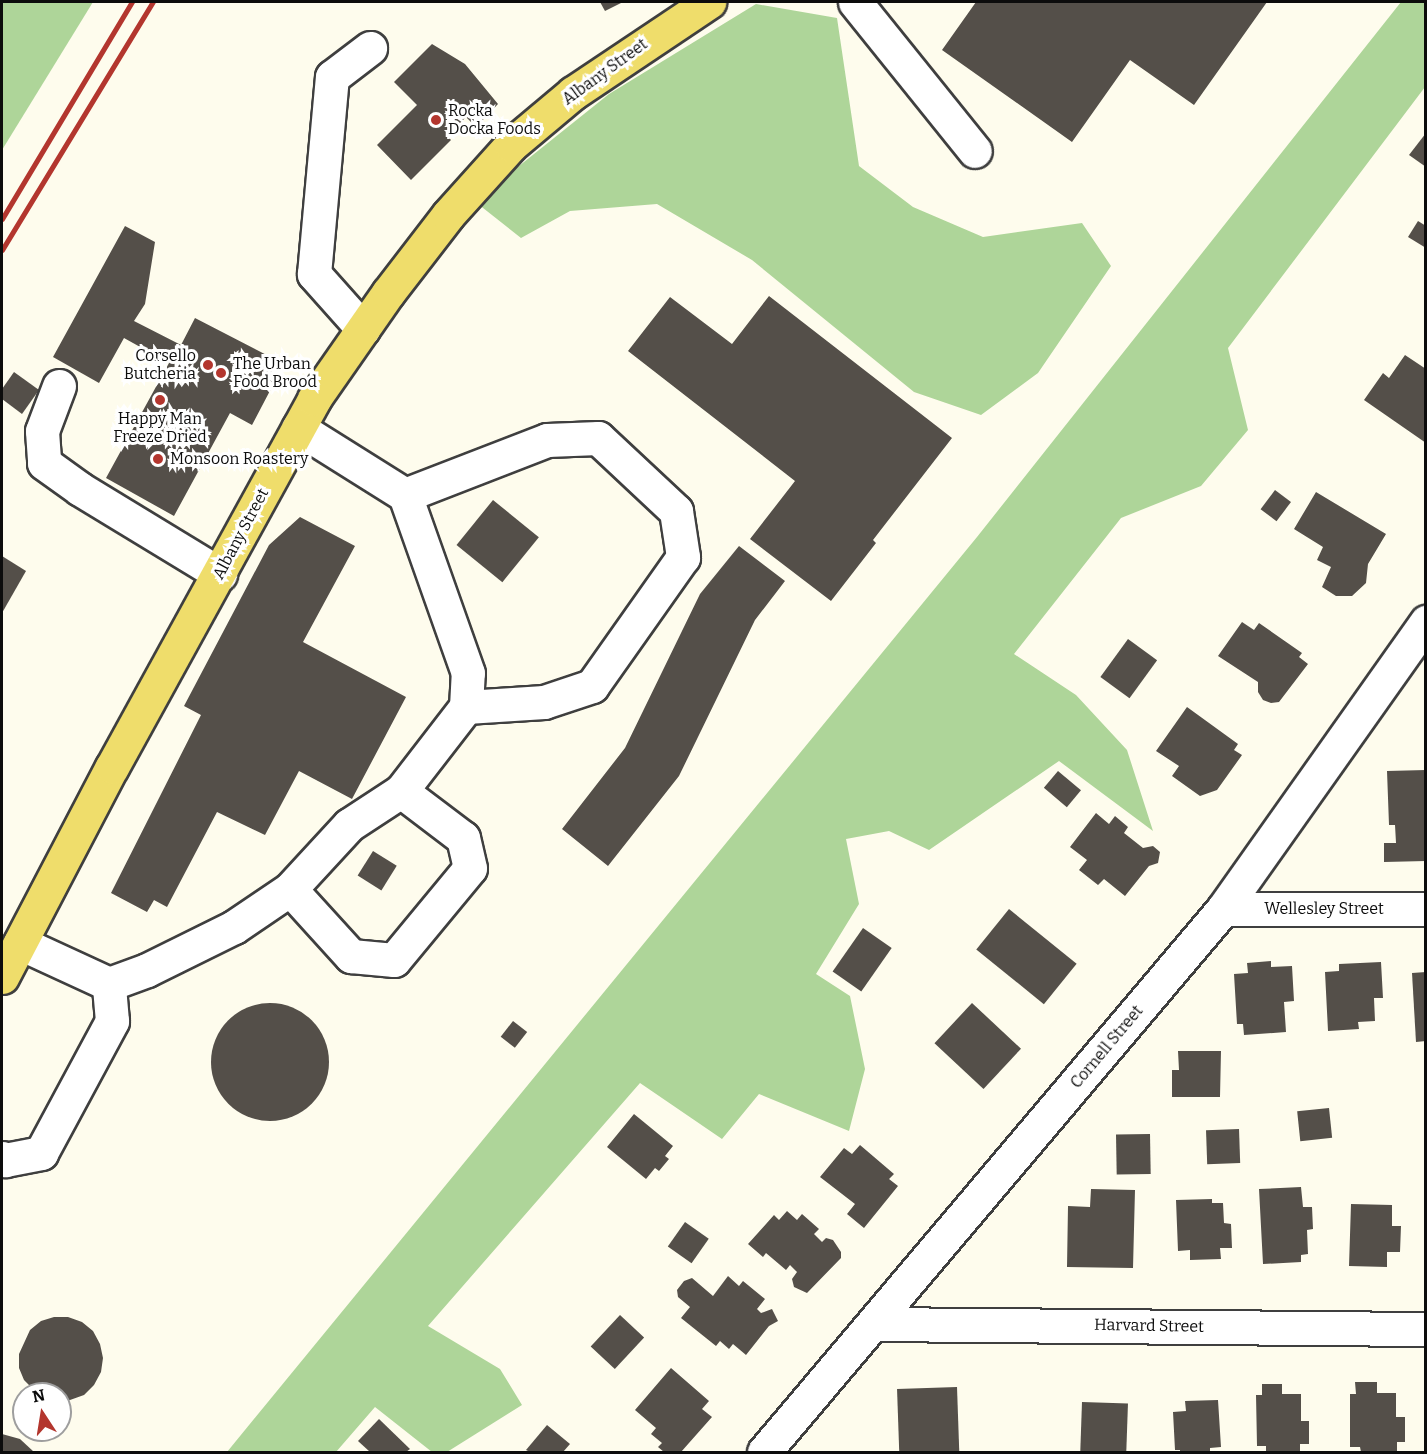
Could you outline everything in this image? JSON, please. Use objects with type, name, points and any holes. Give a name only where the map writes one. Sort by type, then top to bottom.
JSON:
[{"type":"main road","name":"Albany Street","points":[[2,977],[112,767],[220,574],[314,399],[363,329],[448,215],[511,145],[573,93],[709,2]]},
{"type":"street","points":[[855,2],[975,151]]},
{"type":"street","points":[[363,329],[314,274],[332,77],[370,48]]},
{"type":"street","points":[[59,386],[42,431],[44,463],[80,489],[220,574]]},
{"type":"street","points":[[20,943],[109,984],[147,970],[234,927],[290,889],[349,825],[401,792],[466,707],[468,673],[405,495],[298,428]]},
{"type":"street","points":[[405,495],[548,440],[598,438],[676,511],[683,557],[592,686],[544,702],[466,707]]},
{"type":"street","name":"Cornell Street","points":[[764,1452],[1222,909],[1425,622]]},
{"type":"street","points":[[290,889],[351,956],[394,960],[470,868],[463,838],[401,792]]},
{"type":"street","name":"Wellesley Street","points":[[1222,909],[1425,909]]},
{"type":"street","points":[[2,1158],[5,1160],[41,1153],[112,1022],[109,984]]},
{"type":"street","name":"Harvard Street","points":[[873,1324],[1425,1329]]},
{"type":"green space","points":[[2,2],[93,2],[2,150]]},
{"type":"green space","points":[[1401,2],[1425,2],[1425,87],[1228,348],[1248,430],[1201,486],[1121,518],[1014,654],[1076,695],[1127,750],[1153,831],[1059,761],[929,850],[889,831],[846,839],[859,904],[816,974],[850,996],[865,1069],[849,1131],[759,1094],[722,1139],[640,1083],[428,1326],[500,1369],[522,1405],[447,1452],[432,1452],[375,1407],[336,1452],[227,1452],[977,537]]},
{"type":"green space","points":[[756,4],[837,18],[859,166],[913,207],[983,237],[1082,223],[1111,266],[1038,373],[981,415],[914,392],[752,260],[657,204],[570,211],[521,238],[478,204],[509,174],[609,94]]},
{"type":"building","points":[[600,2],[623,2],[605,11]]},
{"type":"building","points":[[976,2],[1267,2],[1194,105],[1130,60],[1072,142],[942,50]]},
{"type":"building","points":[[432,44],[465,64],[498,104],[476,127],[466,117],[447,136],[451,140],[411,180],[377,145],[417,105],[394,82]]},
{"type":"building","points":[[1426,133],[1426,167],[1409,155]]},
{"type":"building","points":[[1418,221],[1426,226],[1426,248],[1408,237]]},
{"type":"building","name":"The Urban Food Brood","points":[[125,226],[155,242],[145,304],[134,321],[181,345],[195,318],[284,364],[252,425],[230,413],[174,516],[106,478],[169,363],[124,338],[99,383],[53,357]]},
{"type":"building","points":[[769,296],[952,438],[873,540],[876,543],[831,601],[750,539],[795,481],[628,351],[670,297],[732,344]]},
{"type":"building","points":[[1405,355],[1426,369],[1426,443],[1364,400],[1383,373],[1389,378]]},
{"type":"building","points":[[14,372],[39,390],[22,414],[2,399],[2,389]]},
{"type":"building","points":[[1275,490],[1291,502],[1277,521],[1261,509]]},
{"type":"building","points":[[1316,492],[1386,534],[1368,564],[1366,583],[1352,596],[1336,596],[1322,587],[1331,567],[1317,560],[1323,547],[1294,529]]},
{"type":"building","points":[[493,500],[539,537],[502,582],[456,545]]},
{"type":"building","points":[[300,517],[355,546],[303,642],[406,697],[352,799],[299,771],[265,835],[217,812],[167,907],[154,900],[147,912],[111,893],[201,715],[184,706],[269,545]]},
{"type":"building","points":[[739,546],[785,581],[755,620],[679,776],[608,866],[562,829],[625,748],[700,594]]},
{"type":"building","points":[[2,556],[26,571],[2,613]]},
{"type":"building","points":[[1242,622],[1254,630],[1259,623],[1302,653],[1299,657],[1308,664],[1279,702],[1271,703],[1263,700],[1258,692],[1258,682],[1218,656]]},
{"type":"building","points":[[1128,639],[1157,660],[1129,698],[1100,677]]},
{"type":"building","points":[[1187,707],[1238,744],[1234,750],[1242,755],[1217,790],[1200,796],[1172,776],[1179,766],[1156,751]]},
{"type":"building","points":[[1426,770],[1426,861],[1384,862],[1384,843],[1396,843],[1395,825],[1389,825],[1387,771]]},
{"type":"building","points":[[1058,771],[1081,790],[1067,807],[1044,788]]},
{"type":"building","points":[[1096,813],[1109,824],[1115,816],[1128,827],[1124,833],[1143,848],[1153,846],[1160,852],[1158,863],[1149,866],[1125,896],[1104,879],[1098,885],[1079,870],[1087,860],[1070,847]]},
{"type":"building","points":[[373,851],[397,866],[381,890],[358,876]]},
{"type":"building","points":[[1009,909],[1077,964],[1044,1004],[976,949]]},
{"type":"building","points":[[863,928],[892,948],[861,991],[833,971]]},
{"type":"building","points":[[1271,961],[1271,967],[1292,966],[1294,1001],[1284,1002],[1286,1032],[1244,1035],[1243,1024],[1237,1024],[1234,974],[1248,973],[1247,963]]},
{"type":"building","points":[[1381,962],[1383,998],[1374,998],[1375,1021],[1358,1022],[1359,1029],[1328,1031],[1325,972],[1339,971],[1339,964]]},
{"type":"building","points":[[1426,972],[1426,1041],[1416,1042],[1412,973]]},
{"type":"building","points":[[270,1003],[293,1007],[312,1020],[325,1039],[329,1062],[325,1085],[312,1104],[293,1117],[270,1121],[247,1117],[228,1104],[215,1085],[211,1062],[215,1039],[228,1020],[247,1007]]},
{"type":"building","points":[[972,1003],[1021,1049],[983,1089],[934,1043]]},
{"type":"building","points":[[513,1021],[527,1032],[515,1048],[501,1037]]},
{"type":"building","points":[[1178,1051],[1221,1051],[1220,1097],[1172,1097],[1172,1070],[1179,1070]]},
{"type":"building","points":[[1329,1108],[1332,1138],[1300,1141],[1297,1111]]},
{"type":"building","points":[[634,1114],[673,1146],[665,1156],[669,1159],[659,1171],[655,1168],[646,1179],[607,1147]]},
{"type":"building","points":[[1239,1129],[1240,1163],[1207,1164],[1206,1130]]},
{"type":"building","points":[[1150,1134],[1151,1174],[1117,1175],[1116,1135]]},
{"type":"building","points":[[860,1145],[894,1174],[889,1179],[898,1186],[864,1228],[847,1214],[855,1204],[820,1177],[844,1148],[852,1154]]},
{"type":"building","points":[[1301,1187],[1303,1207],[1312,1207],[1313,1229],[1307,1230],[1308,1254],[1301,1255],[1301,1262],[1263,1264],[1259,1189]]},
{"type":"building","points":[[1091,1189],[1135,1190],[1133,1268],[1067,1267],[1068,1206],[1090,1207]]},
{"type":"building","points":[[1212,1199],[1212,1203],[1223,1203],[1224,1223],[1231,1224],[1232,1248],[1220,1248],[1221,1259],[1190,1260],[1190,1250],[1178,1251],[1176,1200]]},
{"type":"building","points":[[1351,1204],[1392,1205],[1392,1226],[1401,1226],[1400,1252],[1387,1252],[1387,1267],[1349,1266]]},
{"type":"building","points":[[787,1211],[797,1220],[802,1214],[819,1229],[814,1234],[822,1242],[826,1238],[833,1240],[841,1252],[841,1258],[807,1293],[794,1287],[792,1279],[797,1272],[790,1265],[786,1270],[766,1253],[763,1257],[748,1244],[774,1215],[779,1220]]},
{"type":"building","points":[[685,1222],[709,1239],[692,1263],[668,1247]]},
{"type":"building","points":[[728,1276],[739,1286],[743,1281],[765,1299],[757,1309],[761,1313],[772,1309],[778,1321],[769,1326],[746,1355],[733,1344],[729,1349],[720,1341],[716,1346],[681,1318],[690,1307],[678,1297],[677,1290],[684,1281],[692,1278],[713,1296]]},
{"type":"building","points":[[620,1315],[644,1338],[615,1369],[591,1346]]},
{"type":"building","points":[[54,1317],[68,1317],[82,1322],[93,1331],[100,1344],[103,1358],[101,1372],[94,1385],[84,1395],[72,1399],[72,1382],[26,1382],[24,1380],[19,1368],[19,1354],[30,1330],[41,1321]]},
{"type":"building","points":[[671,1368],[709,1401],[702,1409],[712,1417],[681,1452],[664,1452],[658,1447],[662,1443],[651,1434],[656,1428],[635,1410]]},
{"type":"building","points":[[1355,1382],[1377,1382],[1377,1393],[1396,1393],[1396,1417],[1405,1417],[1405,1442],[1397,1442],[1397,1452],[1361,1452],[1360,1447],[1350,1447],[1350,1394],[1356,1394]]},
{"type":"building","points":[[1262,1384],[1282,1384],[1282,1394],[1301,1394],[1301,1421],[1309,1421],[1309,1444],[1300,1444],[1300,1452],[1266,1452],[1266,1446],[1257,1446],[1256,1395],[1262,1395]]},
{"type":"building","points":[[957,1387],[959,1452],[899,1452],[897,1389]]},
{"type":"building","points":[[1218,1400],[1221,1447],[1210,1448],[1210,1452],[1175,1450],[1173,1412],[1186,1411],[1185,1401]]},
{"type":"building","points":[[1082,1402],[1128,1404],[1126,1452],[1080,1452]]},
{"type":"building","points":[[379,1419],[410,1449],[406,1452],[370,1452],[358,1441]]},
{"type":"building","points":[[547,1425],[570,1444],[563,1452],[526,1450]]},
{"type":"building","points":[[2,1434],[12,1437],[12,1442],[23,1442],[34,1452],[2,1452]]},
{"type":"railway","points":[[2,219],[132,2]]},
{"type":"railway","points":[[2,250],[153,2]]},
{"type":"place","name":"Rocka Docka Foods","points":[[436,120]]},
{"type":"place","name":"Corsello Butcheria","points":[[208,365]]},
{"type":"place","name":"The Urban Food Brood","points":[[221,373]]},
{"type":"place","name":"Happy Man Freeze Dried","points":[[160,400]]},
{"type":"place","name":"Monsoon Roastery","points":[[158,459]]}]
